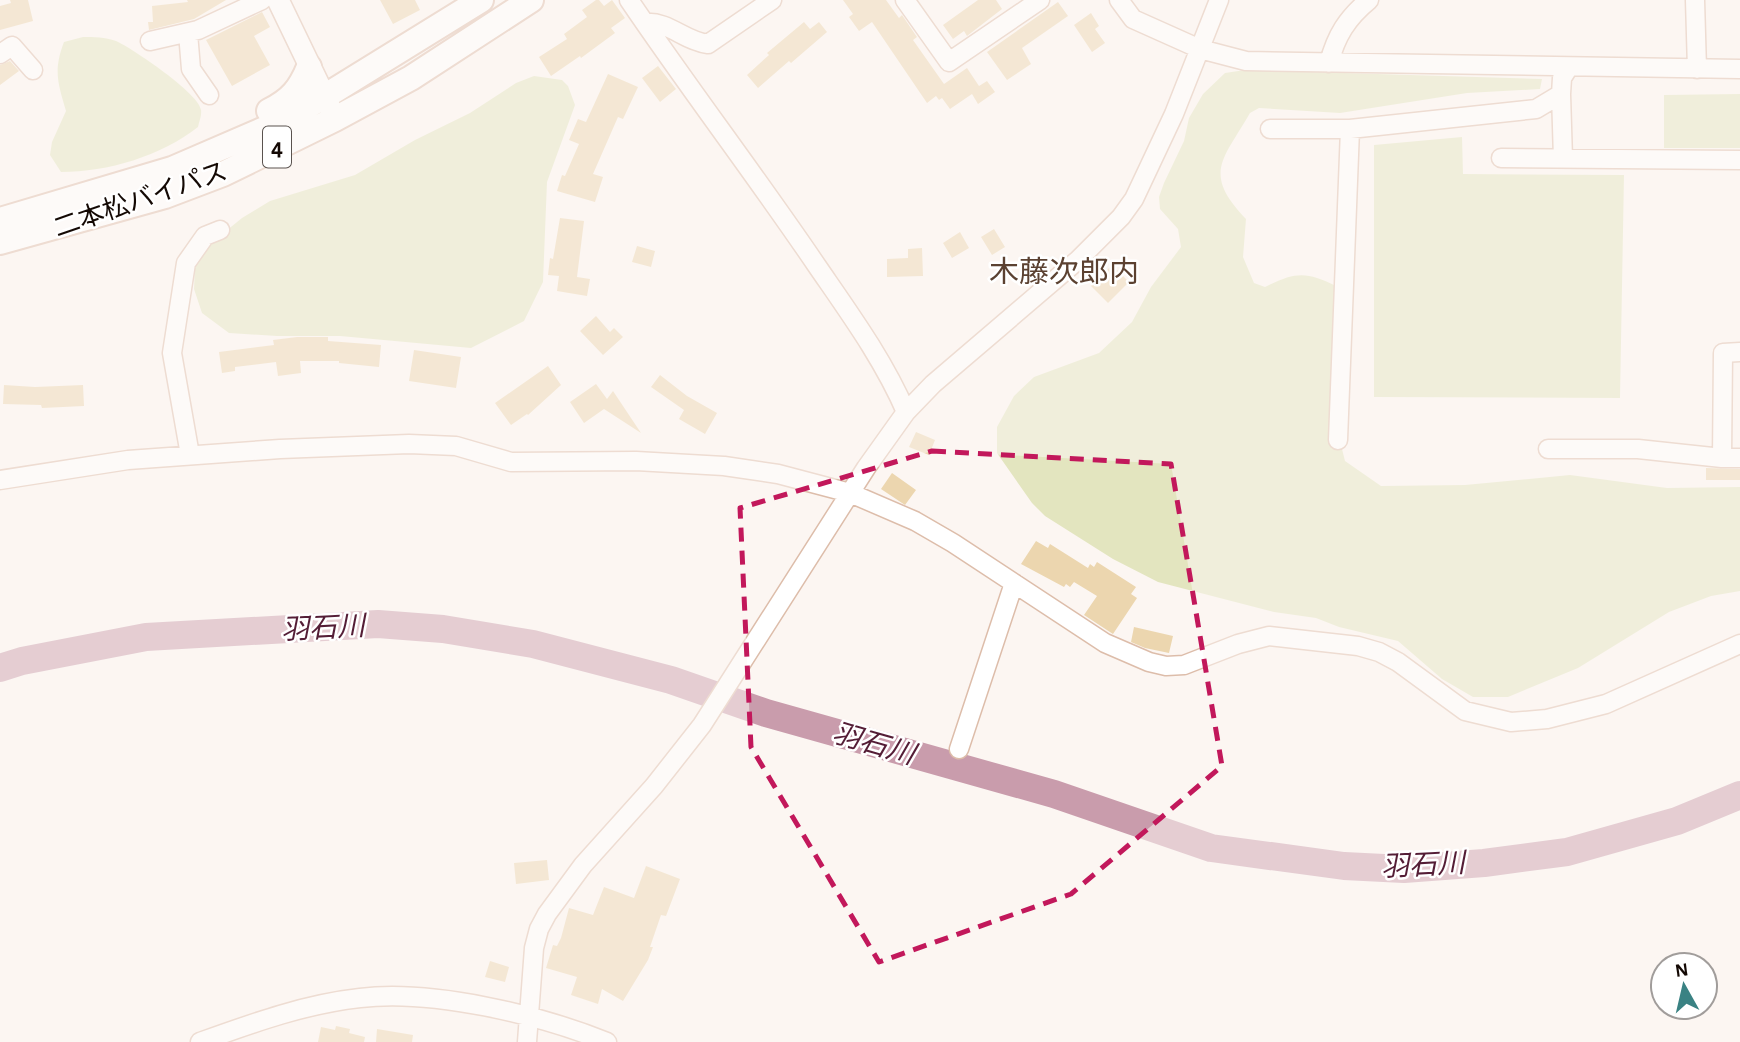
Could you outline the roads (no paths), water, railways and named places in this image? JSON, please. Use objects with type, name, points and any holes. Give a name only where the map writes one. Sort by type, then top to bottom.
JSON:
[{"type":"highway","name":"二本松バイパス","points":[[0,242],[165,196],[222,174],[330,108],[481,0]]},
{"type":"highway","name":"二本松バイパス","points":[[0,220],[172,169],[267,128],[411,78],[531,0]]},
{"type":"highway","points":[[126,184],[147,168],[287,102],[303,82],[309,67]]},
{"type":"main road","points":[[278,0],[330,108]]},
{"type":"street","points":[[150,41],[188,33],[261,0]]},
{"type":"street","points":[[629,0],[777,206],[860,328],[893,381],[906,412]]},
{"type":"street","points":[[645,23],[658,22],[698,43],[708,44],[772,0]]},
{"type":"street","points":[[905,0],[949,62],[1026,3]]},
{"type":"street","points":[[1119,0],[1133,19],[1200,49],[1246,61],[1740,69]]},
{"type":"street","points":[[527,1042],[534,948],[539,929],[547,914],[583,865],[654,786],[705,721],[850,493],[906,412],[942,377],[1079,260],[1121,217],[1145,178],[1218,0]]},
{"type":"street","points":[[1329,63],[1335,39],[1369,0]]},
{"type":"street","points":[[1695,0],[1697,69]]},
{"type":"street","points":[[188,33],[191,69],[209,95]]},
{"type":"street","points":[[0,54],[12,46],[33,71]]},
{"type":"street","points":[[1563,159],[1562,78],[1569,67]]},
{"type":"street","points":[[1270,129],[1350,129],[1536,109],[1561,94]]},
{"type":"street","points":[[1338,440],[1350,129]]},
{"type":"street","points":[[1501,158],[1740,160]]},
{"type":"street","points":[[190,455],[172,352],[186,262],[205,236],[220,230]]},
{"type":"street","points":[[1548,449],[1638,449],[1731,458],[1723,352],[1740,352]]},
{"type":"street","points":[[0,480],[98,463],[279,449],[409,443],[456,446],[511,462],[636,461],[724,466],[778,474],[850,493],[915,521],[1105,643],[1149,662],[1166,666],[1184,665],[1238,644],[1269,636],[1358,646],[1379,652],[1398,662],[1465,711],[1511,722],[1547,719],[1606,704],[1740,644]]},
{"type":"street","points":[[959,749],[1014,583]]},
{"type":"street","points":[[200,1042],[299,1009],[362,997],[418,997],[452,1001],[500,1010],[607,1042]]},
{"type":"waterway","name":"羽石川","points":[[0,668],[22,661],[146,637],[378,624],[443,629],[533,644],[671,680],[766,713],[1054,794],[1211,848],[1344,866],[1404,869],[1484,863],[1567,852],[1677,821],[1740,795]]},
{"type":"district","name":"木藤次郎内","points":[[1064,272]]}]
